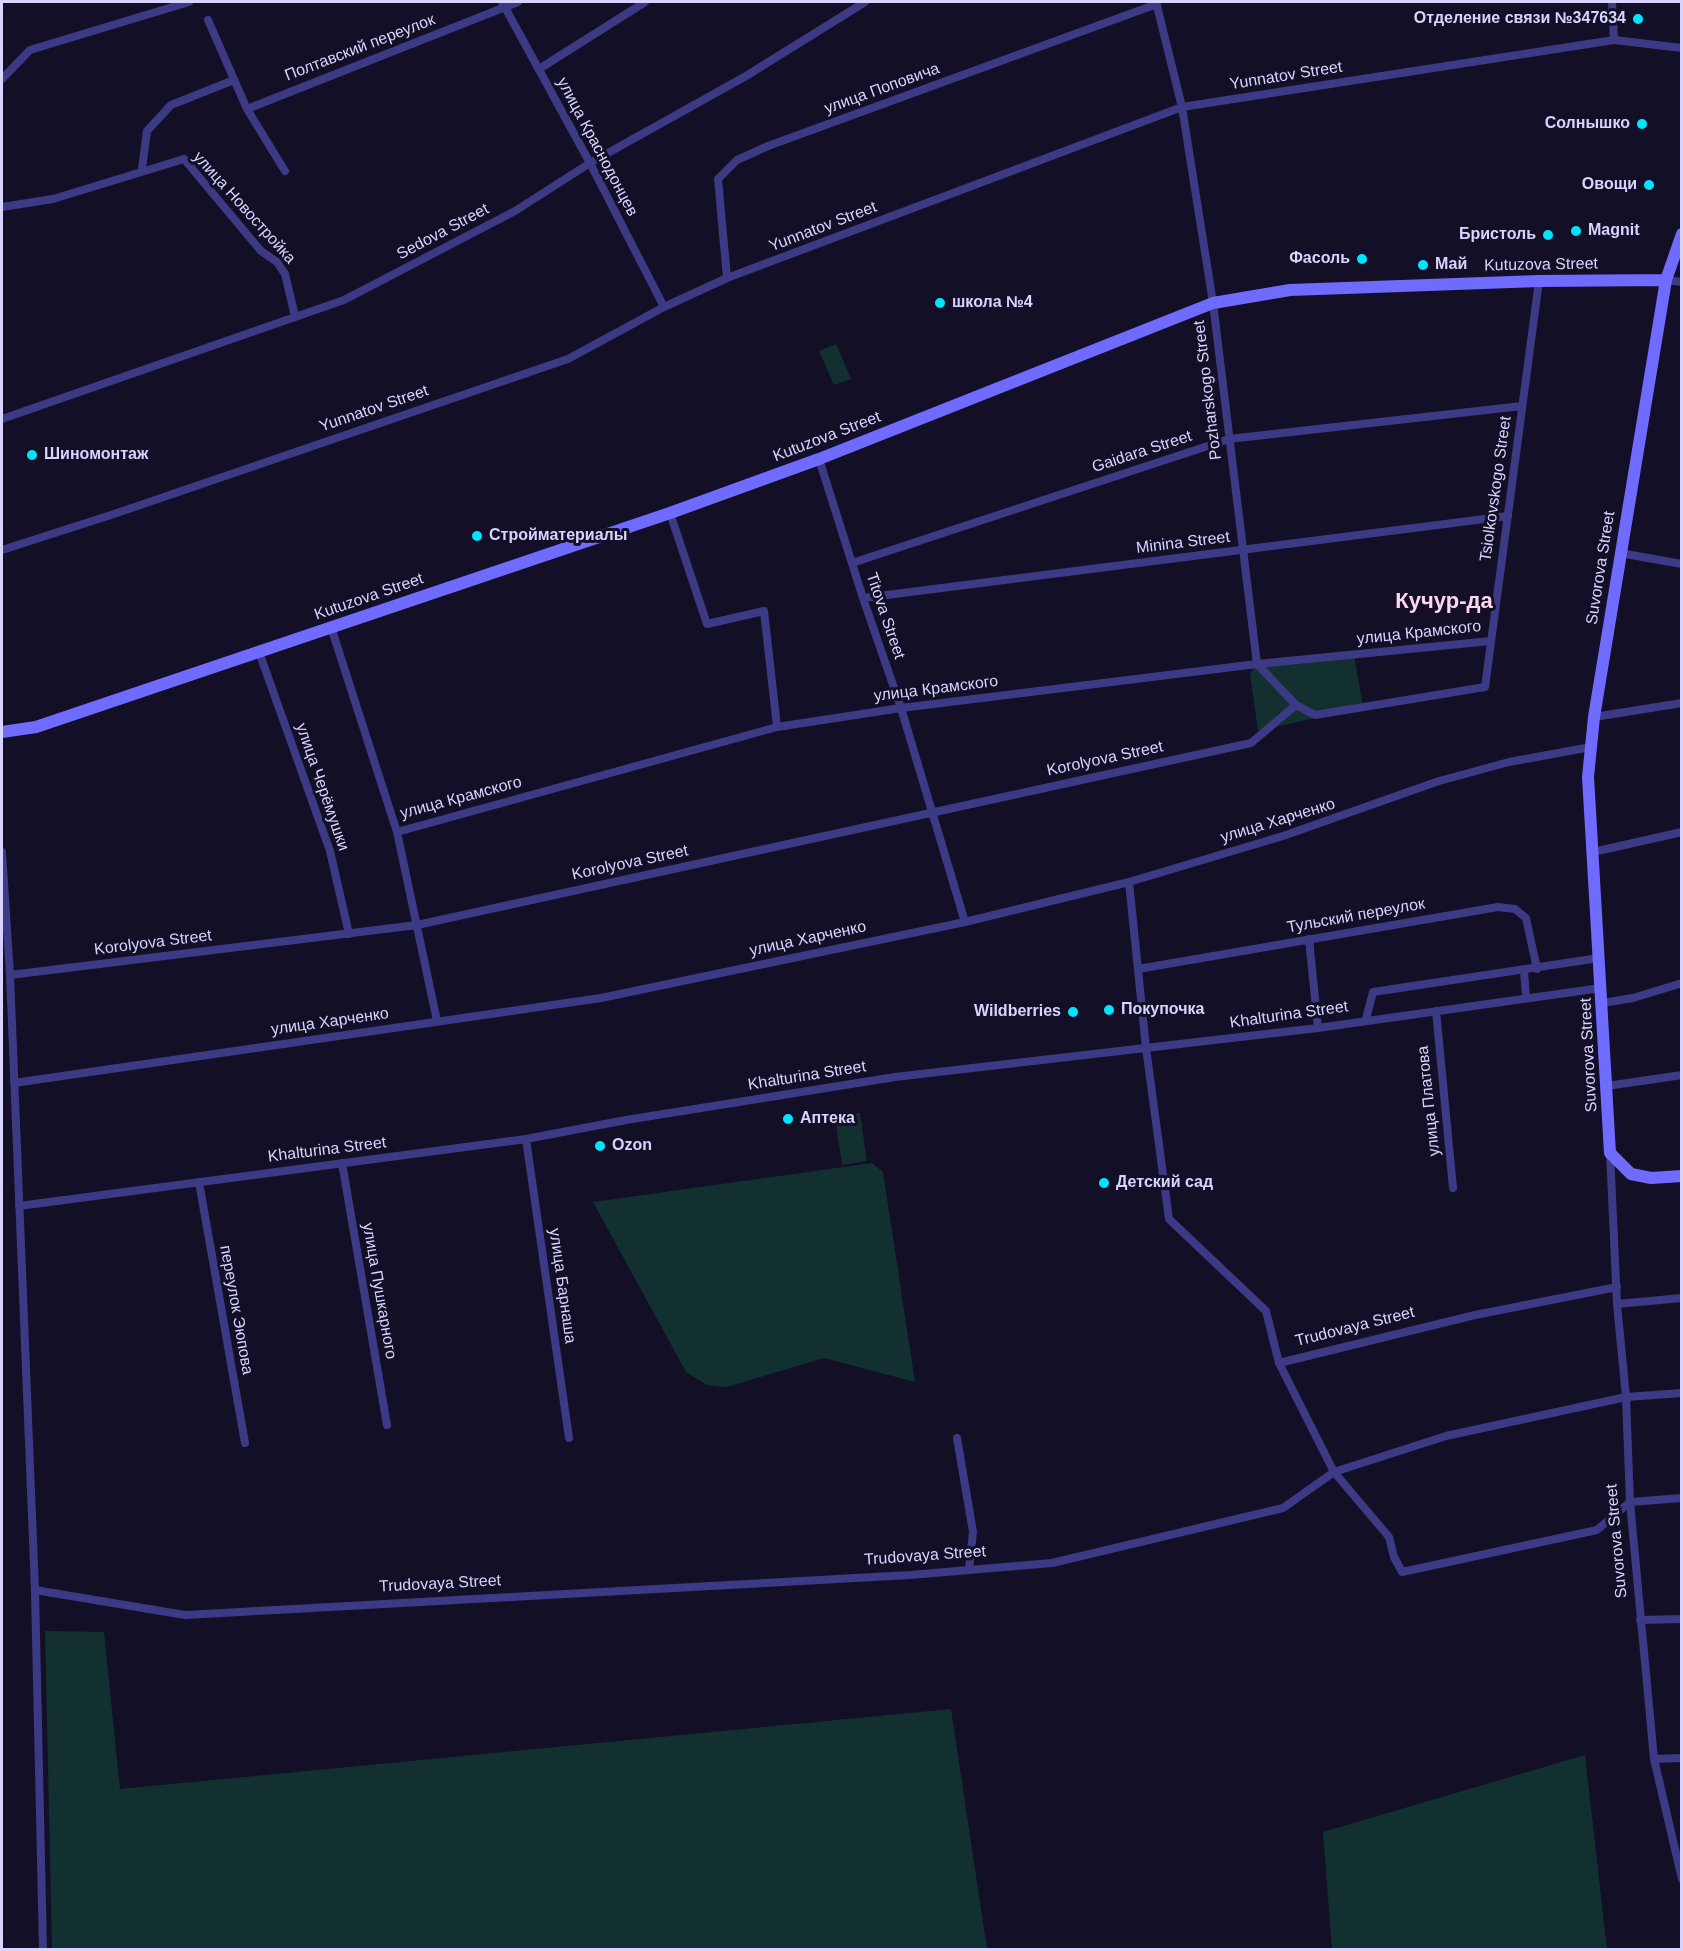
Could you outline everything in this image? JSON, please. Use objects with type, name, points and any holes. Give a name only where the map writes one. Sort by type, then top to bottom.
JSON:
[{"type":"main road","name":"Suvorova Street","points":[[1610,1153],[1588,777],[1593,717],[1666,280],[1682,234]]},
{"type":"main road","name":"Kutuzova Street","points":[[2,732],[36,727],[670,513],[819,459],[1213,303],[1290,290],[1539,281],[1666,280]]},
{"type":"main road","points":[[1610,1153],[1631,1174],[1651,1178],[1682,1176]]},
{"type":"street","points":[[2,79],[30,50],[189,2]]},
{"type":"street","name":"Полтавский переулок","points":[[247,109],[504,4],[518,2]]},
{"type":"street","points":[[539,69],[645,2]]},
{"type":"street","name":"Sedova Street","points":[[2,419],[344,300],[515,212],[590,163],[746,76],[865,2]]},
{"type":"street","points":[[1612,2],[1614,40]]},
{"type":"street","name":"Pozharskogo Street","points":[[1157,3],[1182,108],[1213,303],[1257,664]]},
{"type":"street","name":"улица Поповича","points":[[728,278],[718,179],[737,160],[768,146],[1157,3]]},
{"type":"street","name":"улица Краснодонцев","points":[[504,4],[590,163],[664,307]]},
{"type":"street","points":[[208,20],[247,109],[285,171]]},
{"type":"street","name":"Yunnatov Street","points":[[2,550],[568,359],[664,307],[728,278],[1182,108],[1614,40],[1682,48]]},
{"type":"street","points":[[142,169],[147,131],[171,105],[234,80]]},
{"type":"street","name":"улица Новостройка","points":[[2,207],[53,199],[142,169],[184,159],[261,251],[277,262],[285,274],[295,316]]},
{"type":"street","name":"Kutuzova Street","points":[[1666,280],[1682,282]]},
{"type":"street","name":"Tsiolkovskogo Street","points":[[1296,705],[1315,715],[1485,687],[1539,281]]},
{"type":"street","name":"Gaidara Street","points":[[852,563],[1229,439],[1522,406]]},
{"type":"street","name":"Titova Street","points":[[819,459],[901,708],[965,922]]},
{"type":"street","points":[[670,513],[708,624],[764,611],[777,727]]},
{"type":"street","name":"Minina Street","points":[[863,598],[1508,516]]},
{"type":"street","points":[[1620,553],[1682,564]]},
{"type":"street","points":[[331,627],[397,832],[437,1021]]},
{"type":"street","name":"улица Крамского","points":[[397,832],[777,727],[901,708],[1257,664],[1491,641]]},
{"type":"street","name":"улица Черёмушки","points":[[259,651],[330,851],[349,934]]},
{"type":"street","points":[[1257,664],[1296,705]]},
{"type":"street","points":[[1593,717],[1682,704]]},
{"type":"street","name":"Korolyova Street","points":[[10,975],[417,925],[1251,743],[1296,705]]},
{"type":"street","name":"улица Харченко","points":[[14,1083],[601,998],[965,922],[1129,882],[1311,827],[1439,782],[1509,762],[1591,747]]},
{"type":"street","points":[[1593,852],[1682,832]]},
{"type":"street","points":[[2,852],[10,975],[35,1590],[43,1950]]},
{"type":"street","points":[[1129,882],[1146,1048],[1168,1219],[1266,1311],[1279,1363]]},
{"type":"street","name":"Тульский переулок","points":[[1138,969],[1498,907],[1515,909],[1526,918],[1537,969]]},
{"type":"street","points":[[1309,939],[1318,1028]]},
{"type":"street","points":[[1366,1019],[1373,992],[1599,958]]},
{"type":"street","points":[[1524,971],[1526,997]]},
{"type":"street","points":[[1602,1003],[1633,998],[1682,983]]},
{"type":"street","name":"Khalturina Street","points":[[19,1206],[526,1139],[626,1120],[895,1077],[1318,1028],[1366,1019],[1602,988]]},
{"type":"street","name":"улица Платова","points":[[1436,1011],[1453,1188]]},
{"type":"street","points":[[1607,1086],[1682,1075]]},
{"type":"street","name":"улица Барнаша","points":[[526,1139],[569,1438]]},
{"type":"street","name":"Suvorova Street","points":[[1610,1153],[1617,1304],[1626,1396],[1630,1502],[1640,1620],[1654,1759],[1681,1879]]},
{"type":"street","name":"улица Пушкарного","points":[[342,1162],[387,1425]]},
{"type":"street","name":"переулок Эюпова","points":[[199,1182],[245,1443]]},
{"type":"street","name":"Trudovaya Street","points":[[35,1590],[185,1615],[969,1570],[1052,1563],[1283,1508],[1334,1472],[1279,1363],[1475,1315],[1617,1287]]},
{"type":"street","points":[[1617,1304],[1682,1298]]},
{"type":"street","points":[[1682,1393],[1626,1396],[1446,1436],[1334,1472],[1389,1536],[1394,1557],[1402,1572],[1597,1530],[1630,1502],[1682,1498]]},
{"type":"street","points":[[957,1438],[973,1532],[969,1570]]},
{"type":"street","points":[[1640,1620],[1682,1618]]},
{"type":"street","points":[[1654,1759],[1682,1758]]},
{"type":"green space","points":[[836,344],[851,379],[834,385],[819,351]]},
{"type":"green space","points":[[1354,655],[1363,707],[1258,731],[1250,674],[1257,664]]},
{"type":"green space","points":[[860,1113],[867,1161],[842,1165],[835,1117]]},
{"type":"green space","points":[[872,1163],[883,1172],[915,1382],[824,1358],[727,1387],[707,1385],[686,1372],[593,1202]]},
{"type":"green space","points":[[45,1631],[104,1632],[120,1789],[951,1709],[987,1949],[52,1949]]},
{"type":"green space","points":[[1585,1755],[1607,1949],[1332,1949],[1323,1832]]},
{"type":"place","name":"Отделение связи №347634","points":[[1638,19]]},
{"type":"place","name":"Солнышко","points":[[1642,124]]},
{"type":"place","name":"Овощи","points":[[1649,185]]},
{"type":"place","name":"Magnit","points":[[1576,231]]},
{"type":"place","name":"Бристоль","points":[[1548,235]]},
{"type":"place","name":"Фасоль","points":[[1362,259]]},
{"type":"place","name":"Май","points":[[1423,265]]},
{"type":"place","name":"школа №4","points":[[940,303]]},
{"type":"place","name":"Шиномонтаж","points":[[32,455]]},
{"type":"place","name":"Стройматериалы","points":[[477,536]]},
{"type":"place","name":"Покупочка","points":[[1109,1010]]},
{"type":"place","name":"Wildberries","points":[[1073,1012]]},
{"type":"place","name":"Аптека","points":[[788,1119]]},
{"type":"place","name":"Ozon","points":[[600,1146]]},
{"type":"place","name":"Детский сад","points":[[1104,1183]]},
{"type":"district","name":"Кучур-да","points":[[1444,602]]}]
